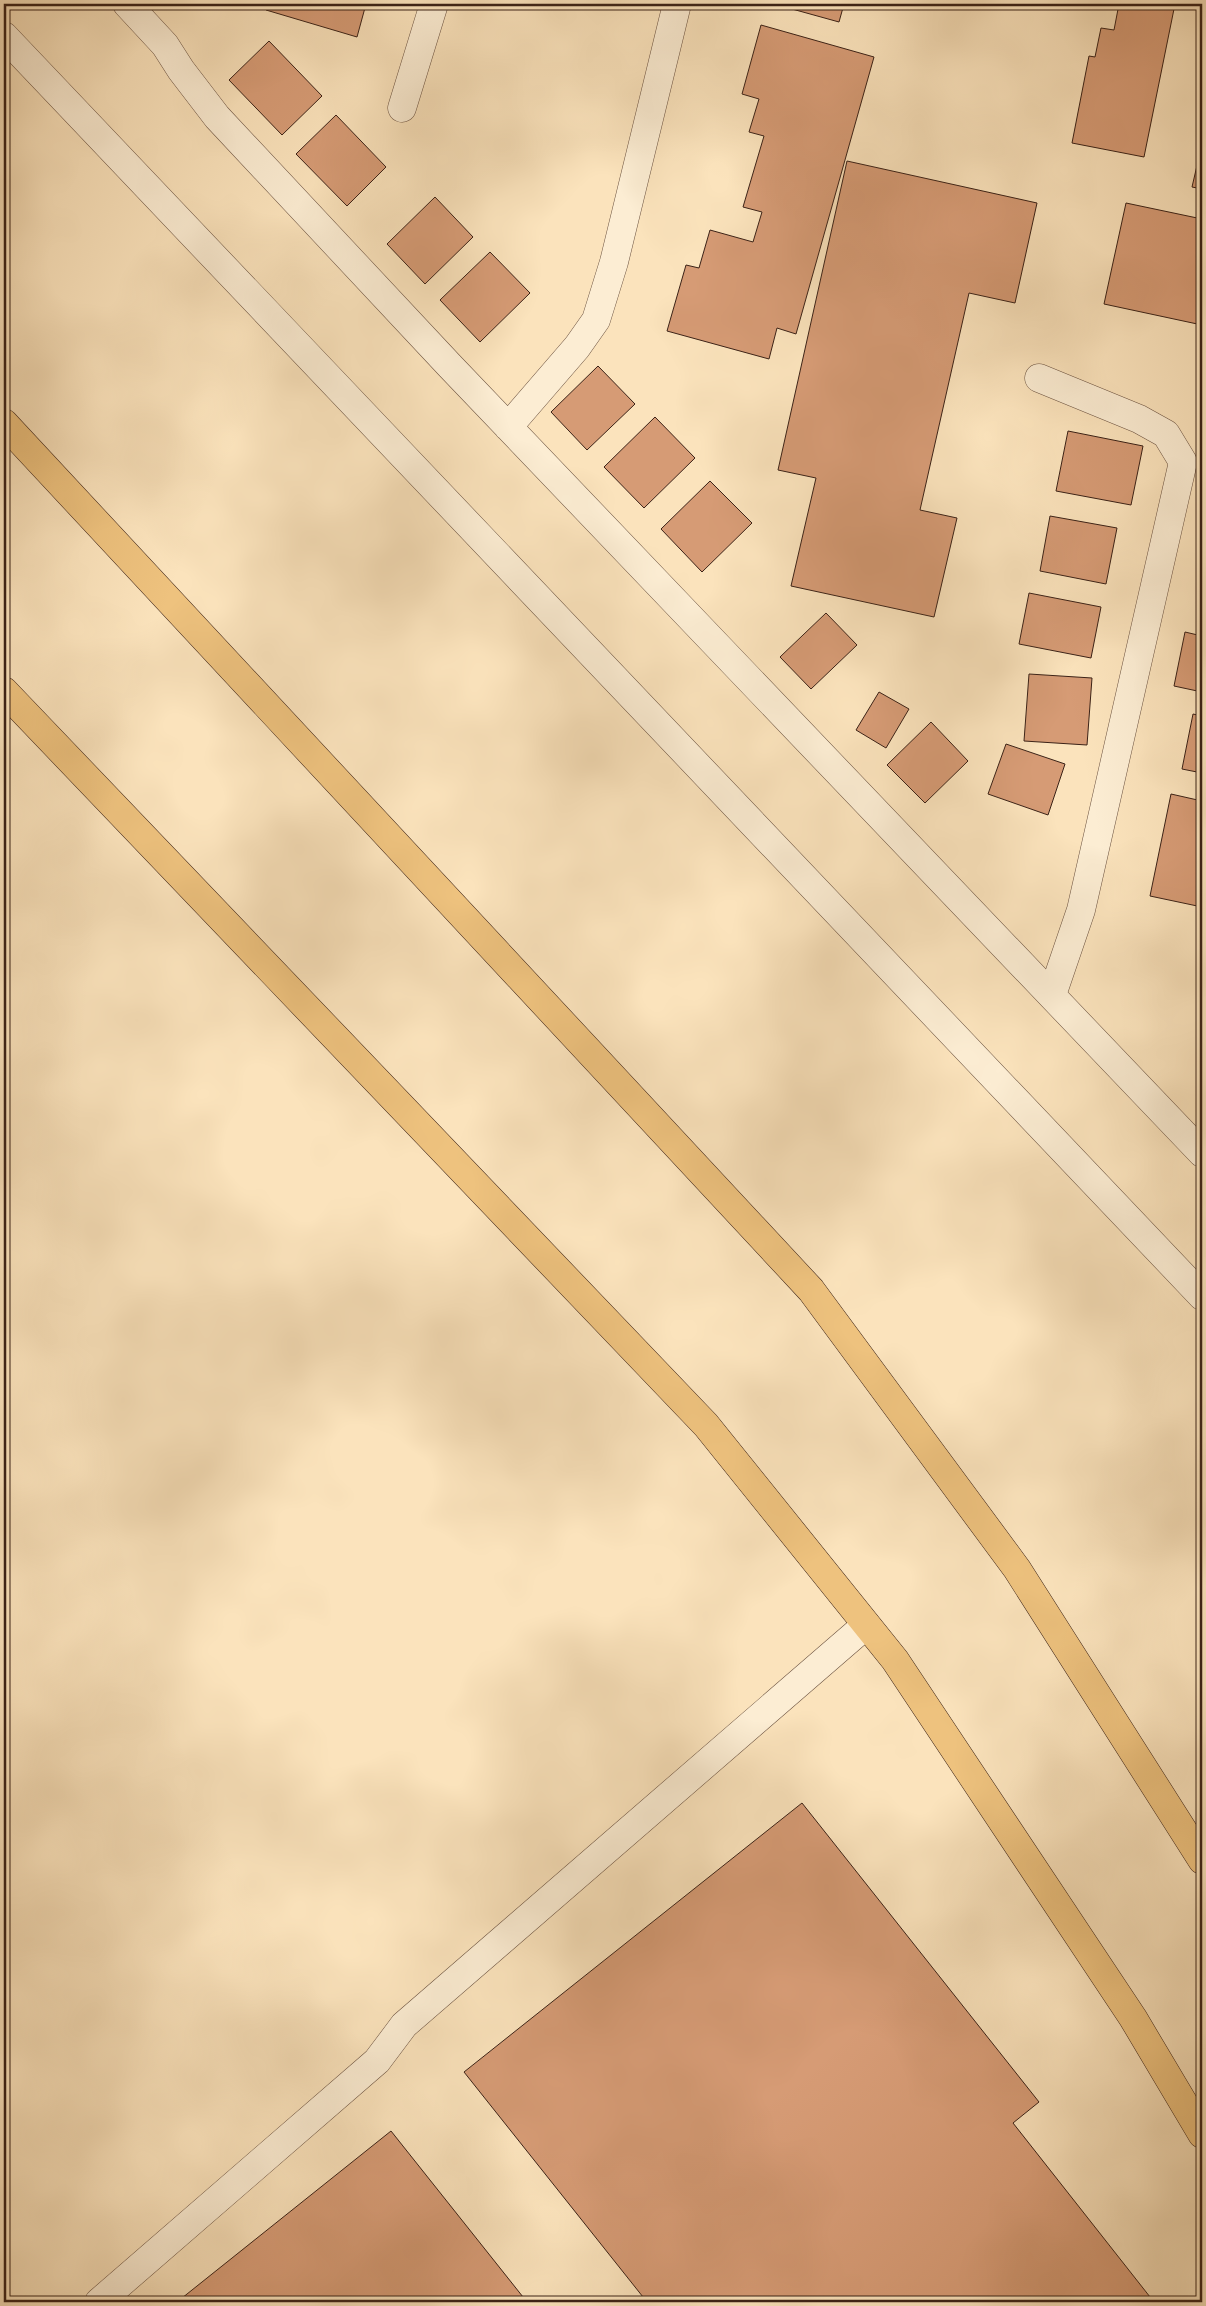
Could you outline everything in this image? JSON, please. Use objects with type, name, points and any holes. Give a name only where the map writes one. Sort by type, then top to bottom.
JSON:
[{"type":"main road","points":[[4,423],[811,1290],[1017,1569],[1202,1860]]},
{"type":"main road","points":[[4,690],[706,1425],[895,1660],[1133,2018],[1202,2134]]},
{"type":"street","points":[[127,4],[165,45],[181,70],[217,117],[508,427],[1202,1153]]},
{"type":"street","points":[[402,108],[434,4]]},
{"type":"street","points":[[508,427],[577,347],[596,320],[614,262],[677,4]]},
{"type":"street","points":[[4,36],[1202,1296]]},
{"type":"street","points":[[1040,378],[1139,419],[1166,434],[1183,462],[1081,910],[1052,995]]},
{"type":"street","points":[[99,2302],[377,2061],[404,2025],[866,1625]]},
{"type":"building","points":[[268,4],[366,4],[357,37],[266,10]]},
{"type":"building","points":[[774,4],[844,4],[839,22]]},
{"type":"building","points":[[1119,4],[1175,4],[1144,157],[1072,143],[1089,56],[1095,57],[1101,28],[1114,30]]},
{"type":"building","points":[[761,25],[874,57],[796,334],[777,328],[769,359],[667,331],[686,265],[699,268],[710,230],[753,242],[762,212],[743,207],[764,136],[749,132],[759,99],[742,94]]},
{"type":"building","points":[[269,41],[322,96],[282,135],[229,80]]},
{"type":"building","points":[[336,115],[386,167],[347,206],[296,154]]},
{"type":"building","points":[[1202,144],[1202,189],[1192,187]]},
{"type":"building","points":[[847,161],[1037,203],[1015,303],[969,293],[920,510],[957,518],[934,617],[791,586],[816,478],[778,470]]},
{"type":"building","points":[[435,197],[473,237],[425,284],[387,244]]},
{"type":"building","points":[[1126,203],[1202,219],[1202,325],[1104,304]]},
{"type":"building","points":[[490,252],[530,293],[480,342],[440,300]]},
{"type":"building","points":[[598,366],[635,404],[587,450],[551,412]]},
{"type":"building","points":[[655,417],[695,458],[644,508],[604,467]]},
{"type":"building","points":[[1068,431],[1143,446],[1131,505],[1056,491]]},
{"type":"building","points":[[710,481],[752,523],[702,572],[661,529]]},
{"type":"building","points":[[1050,516],[1117,528],[1106,584],[1040,571]]},
{"type":"building","points":[[1029,593],[1101,607],[1091,658],[1019,644]]},
{"type":"building","points":[[826,613],[857,645],[811,689],[780,657]]},
{"type":"building","points":[[1185,632],[1202,636],[1202,692],[1174,686]]},
{"type":"building","points":[[1029,674],[1092,678],[1087,745],[1024,741]]},
{"type":"building","points":[[879,692],[909,709],[886,748],[856,730]]},
{"type":"building","points":[[1193,714],[1202,716],[1202,773],[1182,769]]},
{"type":"building","points":[[931,722],[968,761],[925,803],[887,765]]},
{"type":"building","points":[[1006,744],[1065,764],[1048,815],[988,794]]},
{"type":"building","points":[[1171,794],[1202,801],[1202,907],[1150,896]]},
{"type":"building","points":[[802,1803],[1039,2102],[1013,2123],[1154,2302],[647,2302],[464,2072]]},
{"type":"building","points":[[391,2131],[527,2302],[177,2302]]}]
